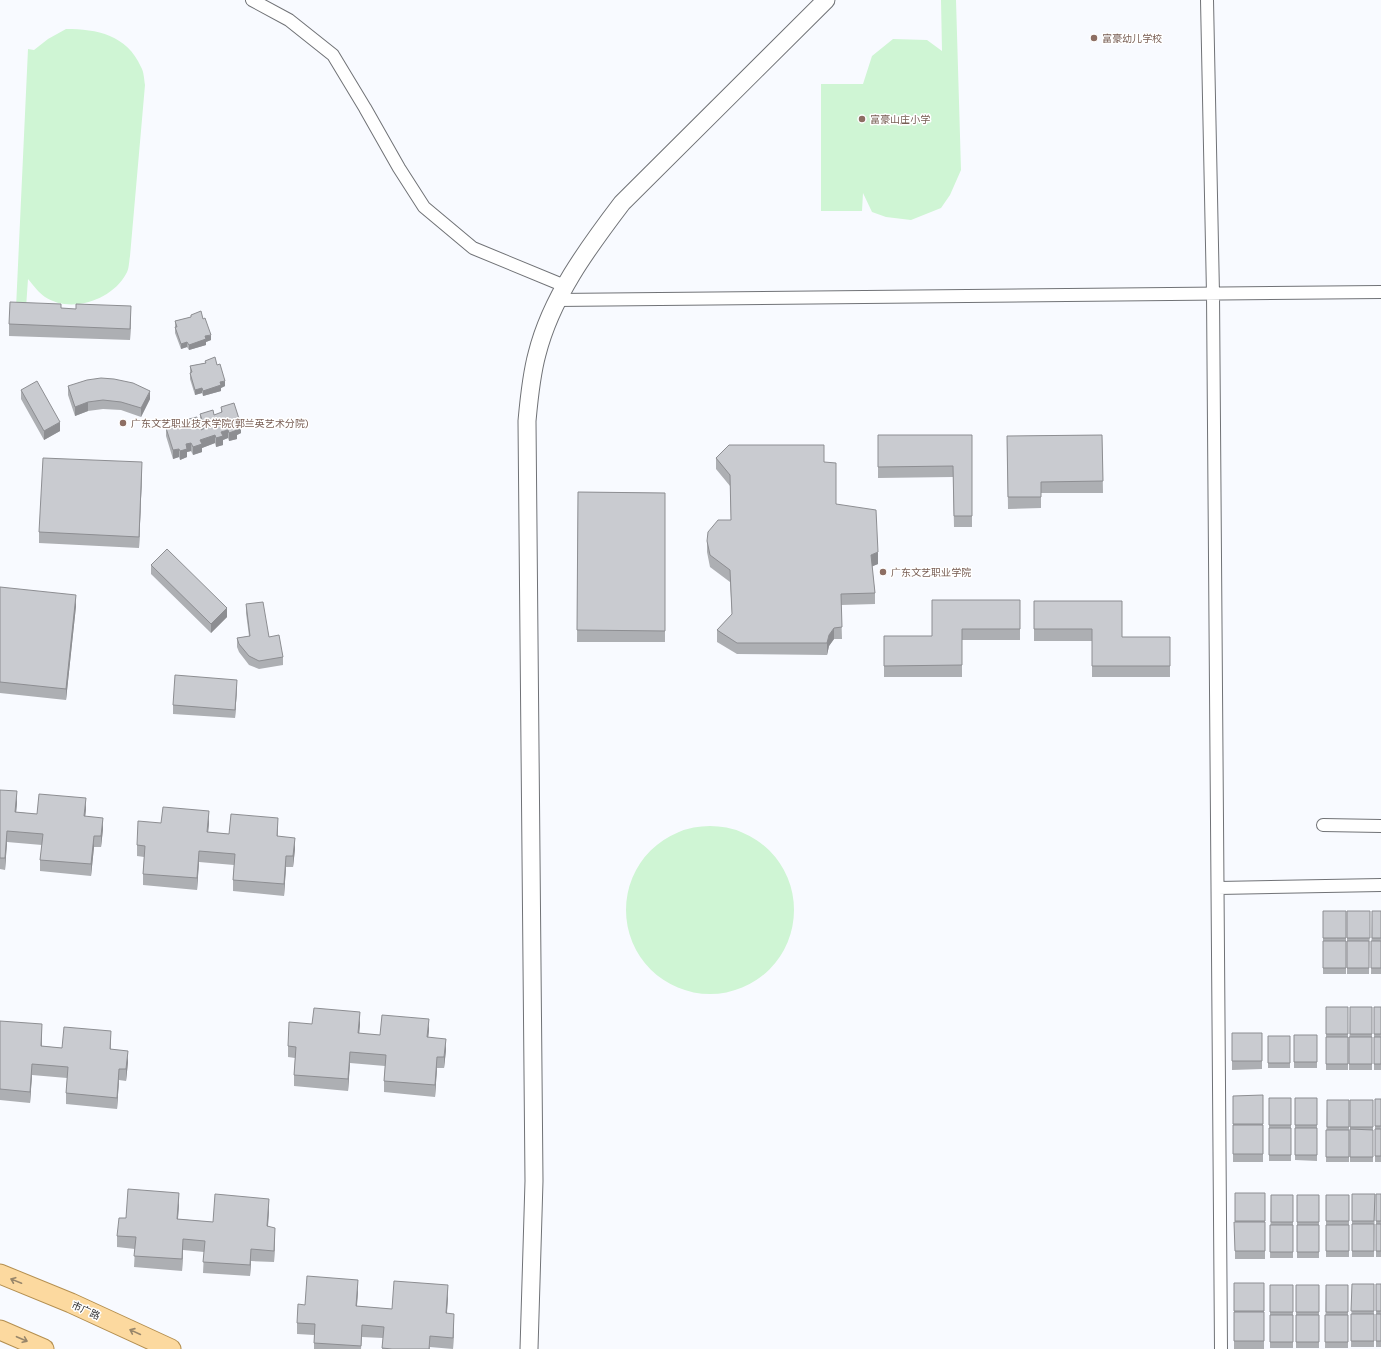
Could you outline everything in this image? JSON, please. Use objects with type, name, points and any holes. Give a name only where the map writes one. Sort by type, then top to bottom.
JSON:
[{"type":"main road","name":"市广路","points":[[0,1274],[71,1303],[171,1349]]},
{"type":"main road","points":[[0,1330],[44,1349]]},
{"type":"street","points":[[252,0],[289,20],[332,55],[424,207],[473,248],[565,286]]},
{"type":"street","points":[[529,1349],[534,1173],[527,421],[532,375],[537,354],[556,300],[595,239],[622,203],[826,0]]},
{"type":"street","points":[[1207,0],[1213,294],[1221,1349]]},
{"type":"street","points":[[556,300],[1381,292]]},
{"type":"street","points":[[1323,826],[1381,826]]},
{"type":"street","points":[[1218,888],[1381,885]]},
{"type":"green space","points":[[941,0],[956,0],[961,170],[950,195],[941,208],[911,220],[886,217],[872,212],[863,193],[862,211],[821,211],[821,84],[863,84],[872,56],[893,39],[927,40],[942,51]]},
{"type":"green space","points":[[66,29],[89,30],[110,36],[128,48],[135,56],[143,71],[145,85],[129,266],[120,283],[111,291],[90,302],[78,304],[55,302],[45,297],[28,279],[26,308],[16,308],[28,49],[34,50],[48,39]]},
{"type":"green space","points":[[710,826],[734,830],[750,836],[763,845],[775,857],[784,870],[790,886],[794,910],[790,934],[784,950],[775,963],[763,975],[750,984],[734,990],[710,994],[686,990],[670,984],[657,975],[645,963],[636,950],[630,934],[626,910],[630,886],[636,870],[645,857],[657,845],[670,836],[686,830]]},
{"type":"building","points":[[10,302],[61,304],[61,308],[76,309],[76,304],[131,306],[130,329],[9,324]]},
{"type":"building","points":[[201,311],[203,319],[205,318],[211,335],[205,336],[206,339],[189,345],[187,342],[181,344],[175,327],[177,327],[175,321],[191,317],[191,315]]},
{"type":"building","points":[[215,357],[217,365],[220,364],[225,381],[220,382],[221,385],[203,391],[202,388],[195,390],[190,373],[192,372],[190,366],[206,363],[205,361]]},
{"type":"building","points":[[101,378],[133,383],[150,391],[141,408],[121,402],[103,400],[88,402],[75,407],[68,386],[87,380]]},
{"type":"building","points":[[37,381],[60,422],[44,431],[21,390]]},
{"type":"building","points":[[234,403],[241,425],[235,427],[237,430],[229,433],[228,430],[221,432],[223,436],[216,438],[215,435],[200,440],[202,444],[193,447],[191,443],[186,444],[187,449],[180,451],[179,449],[173,450],[166,428],[178,424],[179,427],[187,425],[185,420],[197,417],[201,430],[205,428],[200,414],[213,410],[214,415],[222,412],[221,407]]},
{"type":"building","points":[[878,435],[972,435],[972,516],[954,516],[953,466],[878,467]]},
{"type":"building","points":[[1102,435],[1103,481],[1041,482],[1041,497],[1008,497],[1007,436]]},
{"type":"building","points":[[729,445],[824,445],[824,462],[836,463],[836,504],[876,510],[878,552],[871,555],[875,593],[841,594],[842,627],[834,628],[829,635],[827,643],[737,643],[717,630],[732,614],[730,570],[710,555],[707,541],[708,532],[718,520],[731,520],[730,475],[716,458]]},
{"type":"building","points":[[43,458],[142,462],[139,537],[39,532]]},
{"type":"building","points":[[578,492],[665,493],[665,631],[577,630]]},
{"type":"building","points":[[167,549],[227,608],[211,624],[151,565]]},
{"type":"building","points":[[0,587],[76,595],[66,689],[0,682]]},
{"type":"building","points":[[932,600],[1020,600],[1020,629],[962,629],[962,665],[884,666],[884,636],[932,636]]},
{"type":"building","points":[[1034,601],[1122,601],[1122,637],[1170,637],[1170,666],[1092,666],[1092,629],[1034,629]]},
{"type":"building","points":[[263,602],[269,637],[279,635],[283,657],[259,661],[249,656],[239,644],[237,638],[250,636],[246,604]]},
{"type":"building","points":[[175,675],[237,680],[235,710],[173,705]]},
{"type":"building","points":[[0,790],[17,791],[15,812],[37,814],[39,794],[86,798],[84,816],[103,818],[101,836],[94,836],[91,864],[40,860],[43,834],[7,831],[5,858],[0,858]]},
{"type":"building","points":[[163,807],[209,811],[207,832],[229,834],[231,814],[278,818],[277,836],[295,838],[293,856],[286,856],[284,884],[233,880],[235,854],[199,851],[197,878],[143,874],[145,846],[137,845],[138,821],[161,823]]},
{"type":"building","points":[[1323,911],[1346,911],[1346,938],[1323,938]]},
{"type":"building","points":[[1347,911],[1370,911],[1370,938],[1347,938]]},
{"type":"building","points":[[1372,911],[1381,911],[1381,938],[1372,938]]},
{"type":"building","points":[[1323,941],[1346,941],[1346,968],[1323,968]]},
{"type":"building","points":[[1347,941],[1369,941],[1369,968],[1347,968]]},
{"type":"building","points":[[1371,941],[1381,941],[1381,968],[1371,968]]},
{"type":"building","points":[[1326,1007],[1348,1007],[1348,1034],[1326,1034]]},
{"type":"building","points":[[1350,1007],[1372,1007],[1372,1034],[1350,1034]]},
{"type":"building","points":[[1374,1007],[1381,1007],[1381,1034],[1374,1034]]},
{"type":"building","points":[[314,1008],[360,1012],[358,1033],[380,1035],[382,1015],[429,1019],[427,1037],[446,1039],[444,1057],[437,1057],[435,1085],[384,1081],[386,1055],[350,1052],[348,1079],[294,1075],[296,1047],[288,1046],[289,1022],[312,1024]]},
{"type":"building","points":[[0,1021],[42,1024],[41,1046],[62,1048],[64,1027],[111,1031],[110,1049],[128,1051],[126,1069],[119,1069],[117,1098],[66,1093],[68,1067],[32,1064],[30,1092],[0,1089]]},
{"type":"building","points":[[1232,1033],[1262,1033],[1262,1061],[1232,1061]]},
{"type":"building","points":[[1294,1035],[1317,1035],[1317,1062],[1294,1062]]},
{"type":"building","points":[[1268,1036],[1290,1036],[1290,1063],[1268,1063]]},
{"type":"building","points":[[1326,1037],[1348,1037],[1348,1064],[1326,1064]]},
{"type":"building","points":[[1349,1037],[1372,1037],[1372,1064],[1349,1064]]},
{"type":"building","points":[[1374,1037],[1381,1037],[1381,1064],[1374,1064]]},
{"type":"building","points":[[1263,1095],[1263,1124],[1233,1124],[1233,1096]]},
{"type":"building","points":[[1269,1098],[1291,1098],[1291,1125],[1269,1125]]},
{"type":"building","points":[[1295,1098],[1317,1098],[1317,1125],[1295,1125]]},
{"type":"building","points":[[1375,1099],[1381,1099],[1381,1126],[1375,1126]]},
{"type":"building","points":[[1327,1100],[1349,1100],[1349,1127],[1327,1127]]},
{"type":"building","points":[[1350,1100],[1373,1100],[1373,1127],[1350,1127]]},
{"type":"building","points":[[1233,1125],[1263,1125],[1263,1154],[1233,1154]]},
{"type":"building","points":[[1269,1128],[1291,1128],[1291,1155],[1269,1155]]},
{"type":"building","points":[[1295,1128],[1317,1128],[1317,1155],[1295,1155]]},
{"type":"building","points":[[1350,1129],[1373,1130],[1373,1157],[1350,1157]]},
{"type":"building","points":[[1375,1129],[1381,1129],[1381,1156],[1375,1156]]},
{"type":"building","points":[[1326,1130],[1349,1130],[1349,1157],[1326,1157]]},
{"type":"building","points":[[128,1189],[179,1193],[177,1219],[213,1222],[215,1194],[269,1199],[267,1226],[275,1228],[274,1251],[251,1249],[250,1265],[203,1262],[205,1241],[183,1239],[182,1259],[134,1256],[136,1237],[117,1236],[119,1218],[126,1218]]},
{"type":"building","points":[[1235,1193],[1265,1193],[1265,1221],[1235,1221]]},
{"type":"building","points":[[1352,1194],[1375,1194],[1374,1221],[1352,1221]]},
{"type":"building","points":[[1376,1194],[1381,1194],[1381,1221],[1376,1221]]},
{"type":"building","points":[[1271,1195],[1293,1195],[1293,1222],[1271,1222]]},
{"type":"building","points":[[1297,1195],[1319,1195],[1319,1222],[1297,1222]]},
{"type":"building","points":[[1326,1195],[1349,1195],[1349,1221],[1326,1221]]},
{"type":"building","points":[[1234,1222],[1265,1222],[1265,1251],[1235,1251]]},
{"type":"building","points":[[1352,1224],[1374,1224],[1374,1251],[1352,1251]]},
{"type":"building","points":[[1376,1224],[1381,1224],[1381,1251],[1376,1251]]},
{"type":"building","points":[[1270,1225],[1293,1225],[1293,1252],[1270,1252]]},
{"type":"building","points":[[1297,1225],[1319,1225],[1319,1252],[1297,1252]]},
{"type":"building","points":[[1326,1225],[1349,1225],[1349,1251],[1326,1251]]},
{"type":"building","points":[[307,1276],[358,1280],[356,1306],[392,1309],[394,1281],[448,1285],[446,1313],[454,1314],[453,1338],[430,1336],[429,1349],[382,1348],[384,1327],[362,1325],[361,1346],[314,1343],[315,1324],[297,1323],[298,1304],[305,1305]]},
{"type":"building","points":[[1234,1283],[1264,1283],[1264,1311],[1234,1311]]},
{"type":"building","points":[[1352,1284],[1374,1284],[1374,1311],[1351,1311]]},
{"type":"building","points":[[1376,1284],[1381,1284],[1381,1311],[1376,1311]]},
{"type":"building","points":[[1270,1285],[1293,1285],[1293,1312],[1270,1312]]},
{"type":"building","points":[[1296,1285],[1319,1285],[1319,1312],[1296,1312]]},
{"type":"building","points":[[1326,1285],[1348,1285],[1348,1312],[1326,1312]]},
{"type":"building","points":[[1234,1312],[1264,1312],[1264,1341],[1234,1341]]},
{"type":"building","points":[[1351,1314],[1374,1314],[1374,1341],[1351,1341]]},
{"type":"building","points":[[1376,1314],[1381,1314],[1381,1341],[1376,1341]]},
{"type":"building","points":[[1270,1315],[1293,1315],[1293,1342],[1270,1342]]},
{"type":"building","points":[[1296,1315],[1319,1315],[1319,1342],[1296,1342]]},
{"type":"building","points":[[1325,1315],[1348,1315],[1348,1342],[1325,1342]]},
{"type":"place","name":"富豪幼儿学校","points":[[1094,38]]},
{"type":"place","name":"富豪山庄小学","points":[[862,119]]},
{"type":"place","name":"广东文艺职业技术学院(郭兰英艺术分院)","points":[[123,423]]},
{"type":"place","name":"广东文艺职业学院","points":[[883,572]]}]
